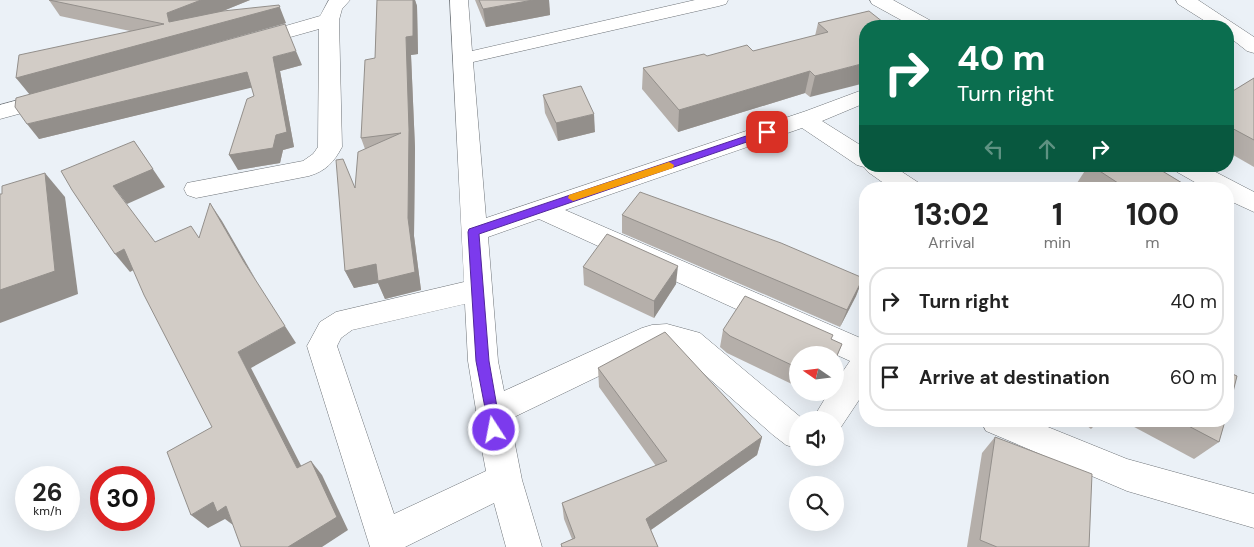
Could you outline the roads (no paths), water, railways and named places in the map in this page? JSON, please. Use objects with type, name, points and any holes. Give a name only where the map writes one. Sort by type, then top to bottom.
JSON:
[{"type":"street","points":[[196,189],[309,168],[320,162],[326,155],[330,146],[329,20],[331,11],[336,3],[341,0]]},
{"type":"street","points":[[459,0],[482,361],[505,480],[524,547]]},
{"type":"street","points":[[462,59],[719,0]]},
{"type":"street","points":[[879,0],[915,20]]},
{"type":"street","points":[[1185,0],[1216,20]]},
{"type":"street","points":[[235,46],[329,20]]},
{"type":"street","points":[[1234,32],[1254,47]]},
{"type":"street","points":[[0,112],[66,94]]},
{"type":"street","points":[[473,232],[804,119],[859,98]]},
{"type":"street","points":[[804,119],[859,155]]},
{"type":"street","points":[[885,172],[900,182]]},
{"type":"street","points":[[1196,172],[1214,182]]},
{"type":"street","points":[[1234,193],[1254,203]]},
{"type":"street","points":[[540,209],[859,351]]},
{"type":"street","points":[[477,290],[346,320],[333,325],[322,346],[377,542],[505,480]]},
{"type":"street","points":[[491,413],[652,337],[665,335],[677,336],[689,342],[789,428]]},
{"type":"street","points":[[834,411],[859,374]]},
{"type":"street","points":[[1011,427],[1127,475],[1254,511]]}]
